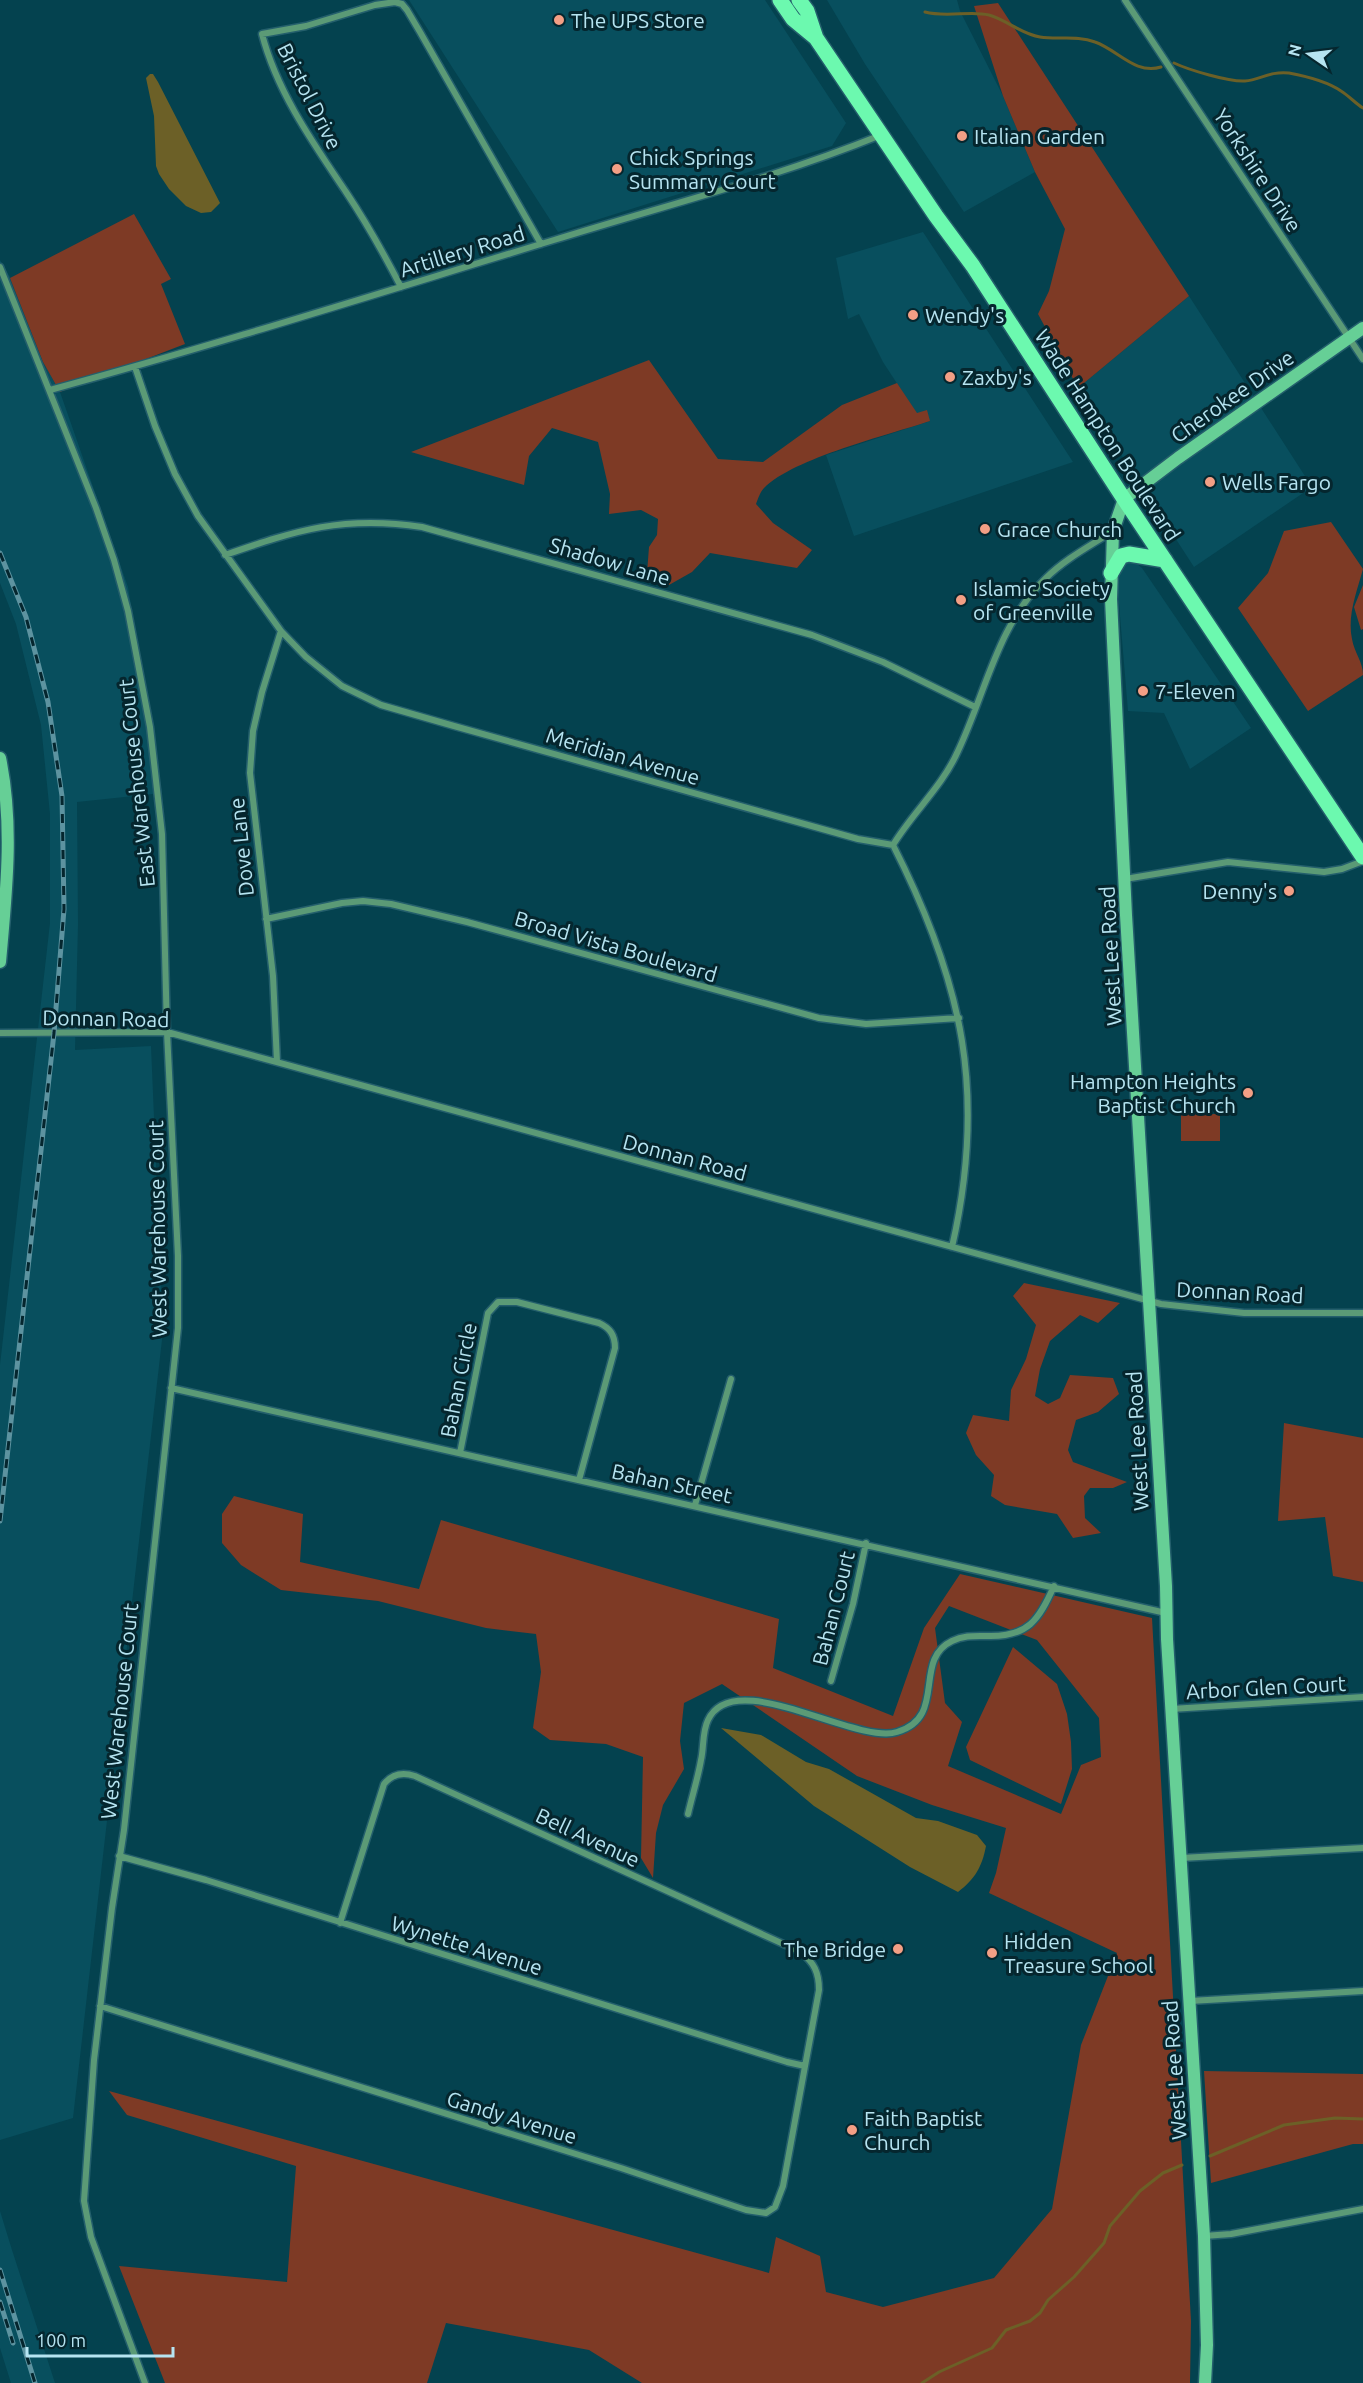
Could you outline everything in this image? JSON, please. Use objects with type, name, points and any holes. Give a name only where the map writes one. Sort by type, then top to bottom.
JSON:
[{"type":"main road","name":"Wade Hampton Boulevard","points":[[780,0],[793,19],[816,38]]},
{"type":"main road","name":"Wade Hampton Boulevard","points":[[803,4],[816,38],[936,216],[973,266],[1360,861]]},
{"type":"main road","points":[[1111,573],[1121,556],[1129,554],[1165,560]]},
{"type":"street","name":"Yorkshire Drive","points":[[1125,0],[1363,359]]},
{"type":"street","name":"Bristol Drive","points":[[401,287],[358,211],[316,149],[297,115],[270,62],[262,34],[306,26],[375,5],[395,2],[402,4],[540,244]]},
{"type":"street","name":"Artillery Road","points":[[50,390],[135,367],[751,181],[882,135]]},
{"type":"street","name":"East Warehouse Court","points":[[0,267],[2,279],[50,390],[114,560],[128,611],[150,727],[162,834],[167,1032]]},
{"type":"street","name":"Cherokee Drive","points":[[1124,499],[1178,458],[1363,328]]},
{"type":"street","name":"Meridian Avenue","points":[[135,367],[155,426],[175,474],[198,516],[281,632],[331,679],[353,693],[381,705],[858,839],[893,844]]},
{"type":"street","name":"West Lee Road","points":[[1124,499],[1113,531],[1111,573],[1125,879],[1171,1708],[1204,2236],[1207,2317],[1204,2383]]},
{"type":"street","name":"Shadow Lane","points":[[225,555],[286,534],[328,524],[374,521],[422,527],[812,635],[883,662],[975,707]]},
{"type":"street","points":[[952,1247],[963,1189],[969,1135],[968,1077],[959,1018],[946,969],[893,844],[947,773],[959,750],[1001,642],[1024,602],[1046,577],[1062,564],[1113,531]]},
{"type":"street","name":"Dove Lane","points":[[277,1062],[276,1008],[252,803],[251,753],[262,692],[281,632]]},
{"type":"street","points":[[0,758],[9,839],[0,962]]},
{"type":"street","points":[[1125,879],[1228,862],[1324,872],[1360,861]]},
{"type":"street","name":"Broad Vista Boulevard","points":[[266,920],[342,903],[363,901],[391,904],[467,922],[819,1018],[866,1023],[959,1018]]},
{"type":"street","name":"Donnan Road","points":[[0,1033],[167,1032],[1173,1306],[1244,1313],[1363,1313]]},
{"type":"street","name":"West Warehouse Court","points":[[146,2383],[91,2237],[84,2211],[84,2187],[100,2006],[178,1328],[179,1290],[167,1032]]},
{"type":"street","name":"Bahan Circle","points":[[460,1453],[488,1313],[498,1302],[517,1302],[599,1323],[609,1328],[614,1337],[615,1348],[579,1480]]},
{"type":"street","points":[[695,1505],[731,1379]]},
{"type":"street","name":"Bahan Street","points":[[171,1388],[866,1543],[1166,1613]]},
{"type":"street","name":"Bahan Court","points":[[831,1682],[853,1604],[866,1543]]},
{"type":"street","points":[[688,1814],[701,1762],[706,1726],[708,1719],[717,1708],[740,1702],[763,1702],[874,1733],[897,1732],[912,1725],[926,1708],[931,1669],[935,1656],[941,1648],[965,1636],[1009,1635],[1022,1631],[1040,1615],[1054,1586]]},
{"type":"street","name":"Arbor Glen Court","points":[[1171,1708],[1363,1697]]},
{"type":"street","name":"Bell Avenue","points":[[340,1923],[384,1784],[388,1778],[398,1774],[410,1774],[801,1952],[813,1963],[819,1980],[818,2002],[805,2066]]},
{"type":"street","points":[[1180,1858],[1363,1848]]},
{"type":"street","name":"Wynette Avenue","points":[[119,1856],[206,1880],[805,2066]]},
{"type":"street","points":[[1190,2001],[1363,1992]]},
{"type":"street","name":"Gandy Avenue","points":[[100,2006],[760,2213],[772,2210],[781,2195],[805,2066]]},
{"type":"street","points":[[1204,2236],[1231,2234],[1363,2209]]},
{"type":"shaded area","points":[[409,0],[765,0],[846,123],[832,146],[558,232]]},
{"type":"shaded area","points":[[827,0],[957,0],[960,11],[1003,96],[1035,172],[964,212],[865,64]]},
{"type":"shaded area","points":[[998,3],[1189,296],[1078,388],[1038,314],[1049,291],[1065,229],[1035,172],[1003,96],[974,6]]},
{"type":"shaded area","points":[[153,74],[158,82],[220,203],[211,212],[201,213],[186,206],[169,189],[159,174],[156,166],[154,116],[146,78]]},
{"type":"shaded area","points":[[134,214],[171,279],[161,284],[185,344],[60,392],[43,362],[10,278]]},
{"type":"shaded area","points":[[923,232],[1073,462],[854,536],[826,455],[930,421],[917,414],[883,362],[859,314],[848,319],[836,258]]},
{"type":"shaded area","points":[[0,260],[10,277],[43,362],[60,392],[128,587],[162,793],[77,802],[78,924],[75,1050],[151,1046],[163,1331],[73,2118],[0,2140],[0,1365],[50,923],[50,814],[41,725],[16,624],[0,583]]},
{"type":"shaded area","points":[[1189,296],[1312,487],[1194,567],[1078,388]]},
{"type":"shaded area","points":[[649,360],[718,459],[763,462],[842,405],[897,383],[917,413],[927,410],[930,421],[819,457],[778,477],[764,488],[756,504],[773,523],[812,550],[797,568],[710,553],[692,572],[669,585],[647,573],[649,547],[657,535],[658,519],[641,510],[609,514],[610,494],[598,442],[552,428],[529,456],[524,485],[411,452]]},
{"type":"shaded area","points":[[1331,522],[1363,569],[1353,604],[1351,630],[1363,675],[1308,711],[1238,608],[1268,573],[1284,531]]},
{"type":"shaded area","points":[[1114,544],[1142,568],[1251,728],[1190,769],[1164,713],[1128,711]]},
{"type":"shaded area","points":[[1363,585],[1363,629],[1361,630],[1354,607]]},
{"type":"shaded area","points":[[1181,1114],[1220,1114],[1220,1141],[1181,1141]]},
{"type":"shaded area","points":[[1024,1283],[1120,1303],[1098,1323],[1080,1315],[1050,1341],[1040,1369],[1035,1396],[1048,1404],[1060,1398],[1070,1375],[1113,1378],[1119,1394],[1098,1412],[1076,1420],[1068,1450],[1073,1462],[1127,1482],[1113,1488],[1090,1488],[1084,1496],[1085,1518],[1101,1533],[1073,1538],[1057,1514],[1005,1505],[991,1496],[994,1475],[976,1455],[966,1433],[973,1415],[1009,1421],[1011,1390],[1026,1359],[1036,1325],[1013,1296]]},
{"type":"shaded area","points":[[1284,1423],[1363,1438],[1363,1582],[1333,1576],[1325,1517],[1278,1521]]},
{"type":"shaded area","points":[[234,1496],[303,1514],[300,1562],[419,1589],[441,1520],[779,1619],[773,1668],[893,1716],[924,1628],[960,1574],[1152,1618],[1191,2321],[1190,2383],[642,2383],[589,2350],[446,2323],[427,2383],[165,2383],[119,2266],[287,2282],[296,2166],[127,2115],[109,2091],[769,2273],[776,2237],[820,2256],[826,2292],[883,2307],[994,2278],[1052,2209],[1081,2045],[1117,1953],[989,1893],[1006,1828],[932,1805],[857,1776],[722,1684],[684,1703],[680,1741],[684,1769],[663,1805],[656,1833],[653,1878],[641,1858],[643,1757],[606,1744],[550,1740],[533,1728],[541,1672],[536,1634],[486,1628],[378,1601],[281,1590],[241,1565],[222,1543],[222,1514]],"holes":[[[949,1606],[1037,1640],[1099,1718],[1101,1757],[1081,1765],[1061,1814],[948,1766],[962,1722],[945,1703],[935,1628]]]},
{"type":"shaded area","points":[[1013,1647],[1057,1684],[1067,1714],[1072,1769],[1061,1804],[970,1760],[966,1747]]},
{"type":"shaded area","points":[[721,1728],[761,1735],[806,1762],[829,1769],[916,1818],[938,1821],[977,1835],[986,1846],[977,1872],[958,1892],[910,1867],[814,1806]]},
{"type":"shaded area","points":[[1204,2071],[1363,2074],[1363,2144],[1353,2144],[1211,2183]]},
{"type":"shaded area","points":[[0,2211],[55,2383],[11,2383],[0,2348]]},
{"type":"waterway","points":[[925,12],[989,15],[1033,35],[1088,40],[1143,68],[1161,67]]},
{"type":"waterway","points":[[1174,63],[1209,75],[1238,81],[1282,73],[1302,76],[1336,88],[1363,108]]},
{"type":"waterway","points":[[1210,2156],[1284,2125],[1335,2118],[1363,2119]]},
{"type":"waterway","points":[[922,2383],[939,2372],[992,2348],[1006,2330],[1030,2321],[1040,2313],[1048,2300],[1074,2277],[1104,2243],[1110,2226],[1140,2191],[1163,2173],[1182,2165]]},
{"type":"railway","points":[[0,553],[26,617],[48,702],[62,796],[64,909],[54,1033],[0,1521]]},
{"type":"railway","points":[[0,2270],[35,2383]]},
{"type":"railway","points":[[0,2302],[13,2343]]},
{"type":"place","name":"The UPS Store","points":[[559,20]]},
{"type":"place","name":"Italian Garden","points":[[962,136]]},
{"type":"place","name":"Chick Springs Summary Court","points":[[617,169]]},
{"type":"place","name":"Wendy's","points":[[913,315]]},
{"type":"place","name":"Zaxby's","points":[[950,377]]},
{"type":"place","name":"Wells Fargo","points":[[1210,482]]},
{"type":"place","name":"Grace Church","points":[[985,529]]},
{"type":"place","name":"Islamic Society of Greenville","points":[[961,600]]},
{"type":"place","name":"7-Eleven","points":[[1143,691]]},
{"type":"place","name":"Denny's","points":[[1289,891]]},
{"type":"place","name":"Hampton Heights Baptist Church","points":[[1248,1093]]},
{"type":"place","name":"The Bridge","points":[[898,1949]]},
{"type":"place","name":"Hidden Treasure School","points":[[992,1953]]},
{"type":"place","name":"Faith Baptist Church","points":[[852,2130]]}]
